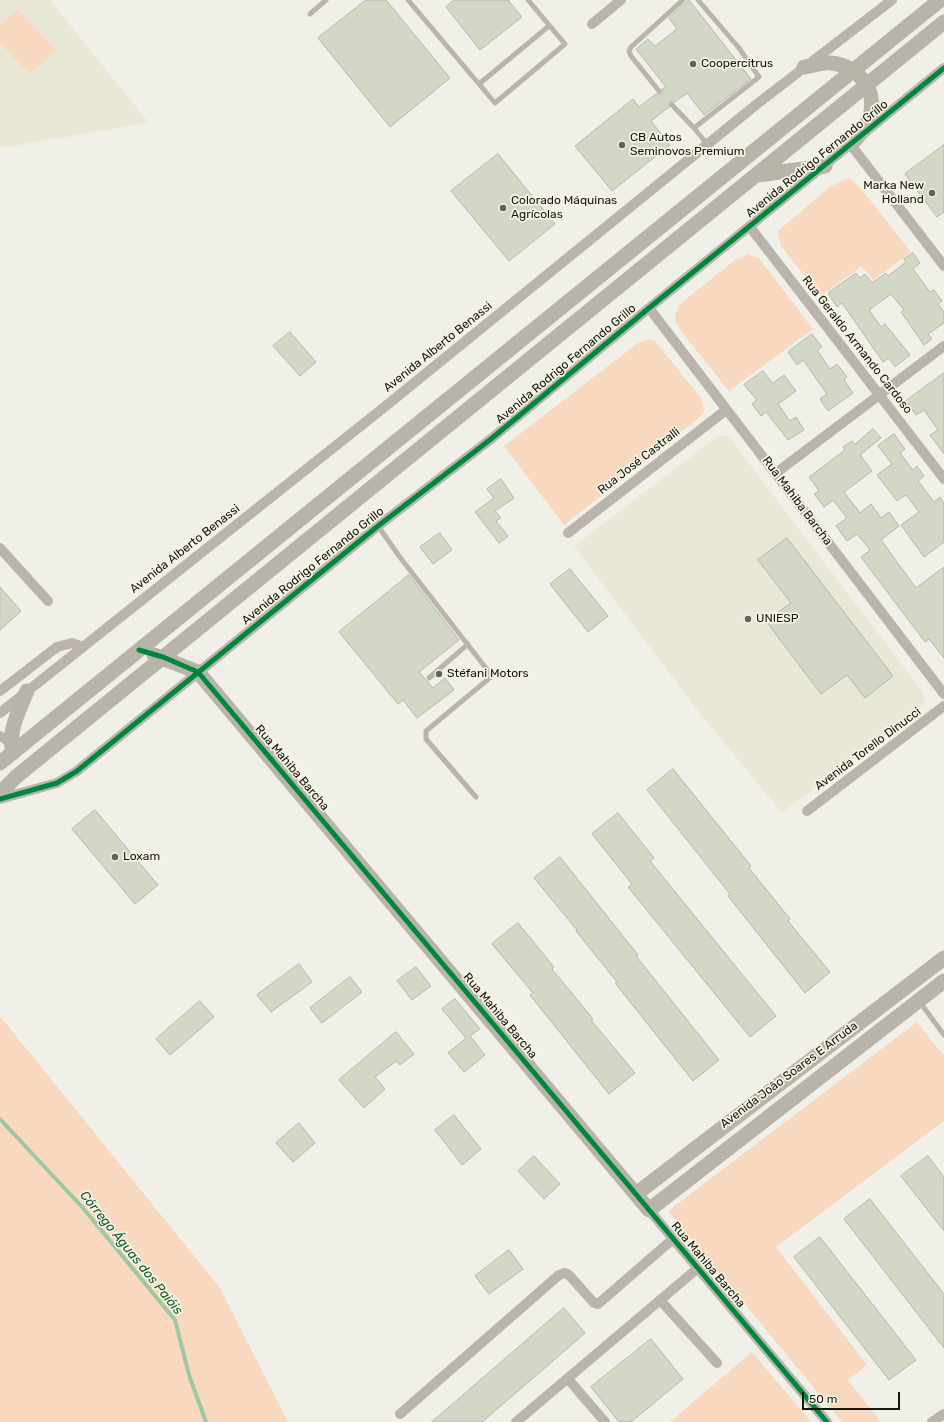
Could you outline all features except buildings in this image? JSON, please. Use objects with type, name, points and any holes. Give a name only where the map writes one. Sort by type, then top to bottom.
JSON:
[{"type":"main road","points":[[8,744],[139,650],[940,0]]},
{"type":"main road","points":[[0,793],[17,776],[944,22]]},
{"type":"main road","points":[[804,67],[830,63],[854,70],[866,84],[872,98],[872,110],[867,124],[851,145]]},
{"type":"main road","points":[[757,175],[825,166]]},
{"type":"main road","name":"Rua Mahiba Barcha","points":[[139,650],[163,657],[198,672],[649,1210]]},
{"type":"main road","points":[[0,763],[27,691]]},
{"type":"main road","name":"Avenida João Soares E Arruda","points":[[636,1194],[944,958]]},
{"type":"main road","name":"Avenida João Soares E Arruda","points":[[649,1210],[944,980]]},
{"type":"main road","points":[[731,1120],[744,1136]]},
{"type":"street","points":[[592,24],[621,0]]},
{"type":"street","name":"Avenida Alberto Benassi","points":[[0,713],[381,410],[707,144],[892,0]]},
{"type":"street","name":"Avenida Rodrigo Fernando Grillo","points":[[0,799],[57,783],[77,771],[378,526],[491,439],[649,308],[944,68]]},
{"type":"street","points":[[851,145],[944,266]]},
{"type":"street","name":"Rua Geraldo Armando Cardoso","points":[[750,227],[944,479]]},
{"type":"street","name":"Rua Mahiba Barcha","points":[[649,308],[944,694]]},
{"type":"street","points":[[776,474],[944,346]]},
{"type":"street","name":"Rua José Castralli","points":[[568,533],[726,410]]},
{"type":"street","points":[[0,548],[48,601]]},
{"type":"street","points":[[0,691],[57,647],[72,643],[83,647]]},
{"type":"street","name":"Avenida Torello Dinucci","points":[[807,811],[944,706]]},
{"type":"street","name":"Rua Mahiba Barcha","points":[[649,1210],[827,1422]]},
{"type":"street","points":[[400,1414],[559,1275],[565,1273],[569,1275],[594,1303],[598,1304],[673,1239]]},
{"type":"street","points":[[516,1422],[698,1268]]},
{"type":"street","points":[[660,1300],[718,1363]]},
{"type":"street","points":[[568,1379],[605,1422]]},
{"type":"street","points":[[932,1422],[944,1414]]},
{"type":"lane","points":[[310,14],[326,0]]},
{"type":"lane","points":[[408,0],[495,103],[565,44],[528,0]]},
{"type":"lane","points":[[659,91],[631,56],[629,51],[631,47],[683,0]]},
{"type":"lane","points":[[694,128],[759,77],[739,48],[698,0]]},
{"type":"lane","points":[[479,84],[549,26]]},
{"type":"lane","points":[[672,105],[707,144]]},
{"type":"lane","points":[[378,526],[399,556],[492,676],[426,730],[425,735],[426,739],[476,797]]},
{"type":"lane","points":[[429,678],[468,644]]},
{"type":"lane","points":[[918,1000],[944,1035]]},
{"type":"shaded area","points":[[0,0],[50,0],[149,123],[0,148]]},
{"type":"shaded area","points":[[17,9],[56,50],[30,74],[0,43],[0,25]]},
{"type":"shaded area","points":[[848,178],[862,190],[911,252],[873,280],[862,266],[821,296],[781,246],[778,231],[831,186]]},
{"type":"shaded area","points":[[748,254],[759,258],[813,329],[729,391],[684,335],[676,322],[675,316],[680,304],[735,260]]},
{"type":"shaded area","points":[[649,339],[655,341],[701,398],[704,411],[701,416],[564,525],[504,446],[638,343]]},
{"type":"shaded area","name":"UNIESP","points":[[719,435],[729,437],[922,691],[925,703],[782,813],[702,716],[574,546]]},
{"type":"shaded area","points":[[0,1016],[220,1288],[288,1422],[0,1422]]},
{"type":"shaded area","points":[[917,1022],[944,1056],[944,1121],[776,1247],[867,1365],[848,1380],[881,1422],[842,1422],[668,1211]]},
{"type":"shaded area","points":[[752,1352],[811,1422],[670,1422]]},
{"type":"waterway","name":"Córrego Águas dos Paióis","points":[[0,1119],[83,1208],[175,1320],[189,1375],[206,1422]]},
{"type":"cycle path","points":[[0,799],[57,783],[77,771],[378,526],[491,439],[649,308],[944,68]]},
{"type":"cycle path","points":[[139,650],[163,657],[198,672],[827,1422]]},
{"type":"place","name":"Coopercitrus","points":[[693,64]]},
{"type":"place","name":"CB Autos Seminovos Premium","points":[[622,145]]},
{"type":"place","name":"Marka New Holland","points":[[932,193]]},
{"type":"place","name":"Colorado Máquinas Agrícolas","points":[[503,208]]},
{"type":"place","name":"UNIESP","points":[[748,619]]},
{"type":"place","name":"Stéfani Motors","points":[[439,674]]},
{"type":"place","name":"Loxam","points":[[115,857]]}]
